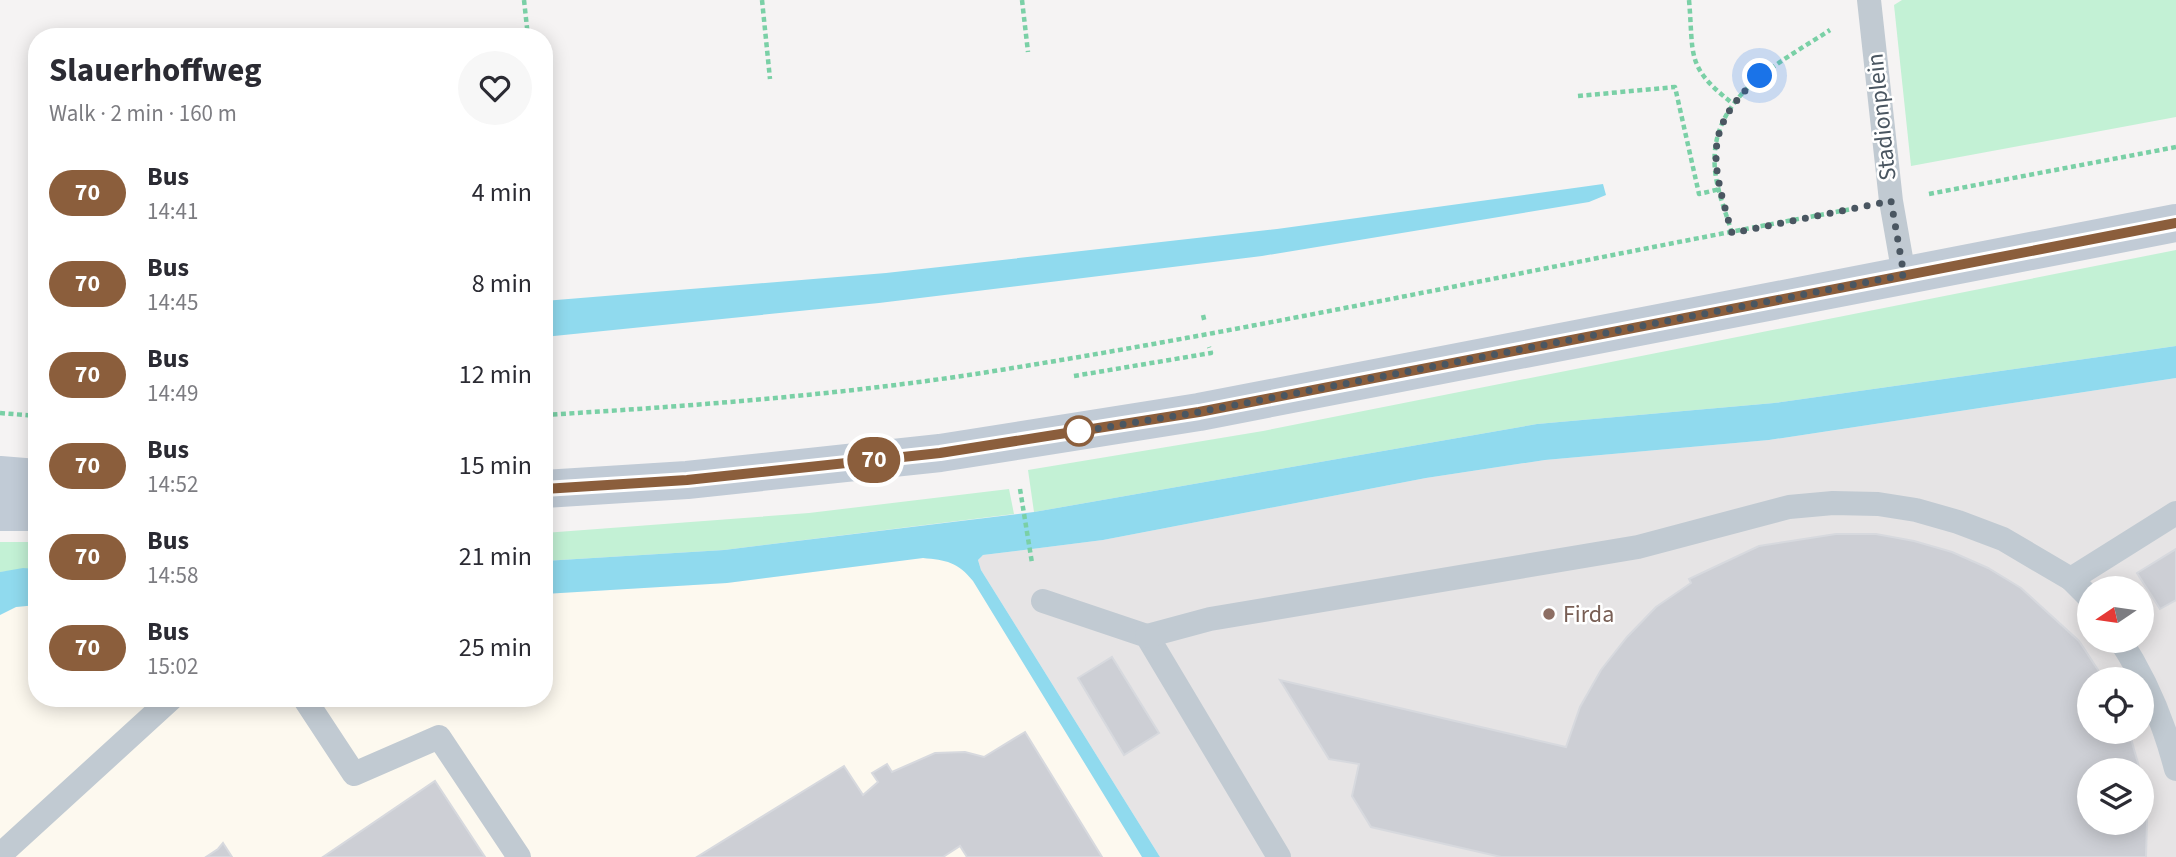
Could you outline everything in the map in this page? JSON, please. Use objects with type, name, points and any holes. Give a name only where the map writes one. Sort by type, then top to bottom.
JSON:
[{"type":"main road","points":[[553,488],[687,480],[940,453],[1199,412],[2176,223]]},
{"type":"main road","points":[[0,475],[28,477]]},
{"type":"main road","points":[[0,512],[28,512]]},
{"type":"lane","name":"Stadionplein","points":[[1869,3],[1891,201],[1904,275]]},
{"type":"lane","points":[[1043,601],[1147,636],[1210,619],[1638,547],[1788,507],[1833,503],[1878,504],[1958,522],[2003,539],[2077,585]]},
{"type":"lane","points":[[2071,579],[2176,513]]},
{"type":"lane","points":[[1147,636],[1279,857]]},
{"type":"lane","points":[[2129,653],[2163,722],[2176,769]]},
{"type":"lane","points":[[0,855],[162,707]]},
{"type":"lane","points":[[310,707],[354,774],[439,737],[519,857]]},
{"type":"path","points":[[524,0],[527,28]]},
{"type":"path","points":[[762,0],[770,79]]},
{"type":"path","points":[[1022,0],[1028,52]]},
{"type":"path","points":[[1689,0],[1695,67],[1711,89],[1732,103]]},
{"type":"path","points":[[1732,233],[1715,173],[1716,144],[1732,103],[1760,76],[1869,3]]},
{"type":"path","points":[[1578,96],[1675,87],[1699,194],[1720,188]]},
{"type":"path","points":[[553,414],[767,398],[989,372],[1207,335],[2176,147]]},
{"type":"path","points":[[1203,316],[1205,323]]},
{"type":"path","points":[[1074,376],[1210,353],[1209,347]]},
{"type":"path","points":[[0,413],[28,415]]},
{"type":"path","points":[[1021,496],[1034,575]]},
{"type":"shaded area","name":"Firda","points":[[2176,378],[2176,857],[1160,857],[981,570],[978,560],[983,555],[1103,540],[1426,478],[1545,460],[1769,440]]},
{"type":"shaded area","points":[[923,558],[948,560],[962,567],[1142,857],[0,857],[0,615],[16,607],[28,606],[28,707],[553,707],[553,593],[727,583]]},
{"type":"green space","points":[[1902,0],[2176,0],[2176,117],[1911,166],[1894,5]]},
{"type":"green space","points":[[2176,250],[2176,346],[1774,403],[1537,424],[1034,512],[1028,470],[1263,431]]},
{"type":"green space","points":[[1009,489],[1014,514],[724,550],[553,560],[553,532],[809,513]]},
{"type":"green space","points":[[0,542],[28,542],[28,570],[0,572]]},
{"type":"water","points":[[1603,184],[1606,195],[1589,202],[1262,256],[879,303],[553,336],[553,300],[886,273],[1277,229]]},
{"type":"water","points":[[2176,346],[2176,378],[1769,440],[1545,460],[1426,478],[1103,540],[983,555],[978,560],[981,570],[1160,857],[1142,857],[973,581],[951,563],[923,558],[727,583],[553,593],[553,560],[724,550],[1034,512],[1537,424],[1774,403]]},
{"type":"water","points":[[28,568],[28,606],[16,607],[0,615],[0,572]]},
{"type":"building","points":[[1836,534],[1876,534],[1952,552],[1988,568],[2021,588],[2077,639],[2077,653],[2087,653],[2096,667],[2077,667],[2077,744],[2132,744],[2137,758],[2077,758],[2077,835],[2147,835],[2146,857],[1501,857],[1371,827],[1352,796],[1359,764],[1329,759],[1280,680],[1566,747],[1580,707],[1601,670],[1627,637],[1656,607],[1691,583],[1689,579],[1759,546]]},
{"type":"building","points":[[2176,549],[2176,600],[2160,609],[2154,600],[2154,576],[2139,576],[2137,573]]},
{"type":"building","points":[[1112,657],[1159,733],[1124,755],[1078,678]]},
{"type":"building","points":[[1025,732],[1102,857],[967,857],[960,846],[943,857],[697,857],[844,766],[863,795],[878,782],[872,773],[887,764],[892,772],[935,753],[965,752],[984,757]]},
{"type":"building","points":[[435,781],[485,857],[323,857]]},
{"type":"building","points":[[223,843],[232,857],[206,857],[218,849]]},
{"type":"bus line","name":"70","points":[[553,488],[687,480],[940,453],[1199,412],[2176,223]]},
{"type":"place","name":"Firda","points":[[1549,614]]},
{"type":"route","points":[[1079,431],[1070,433],[1422,370],[1904,275],[1891,201],[1732,233],[1715,173],[1716,144],[1732,103],[1760,76]]}]
